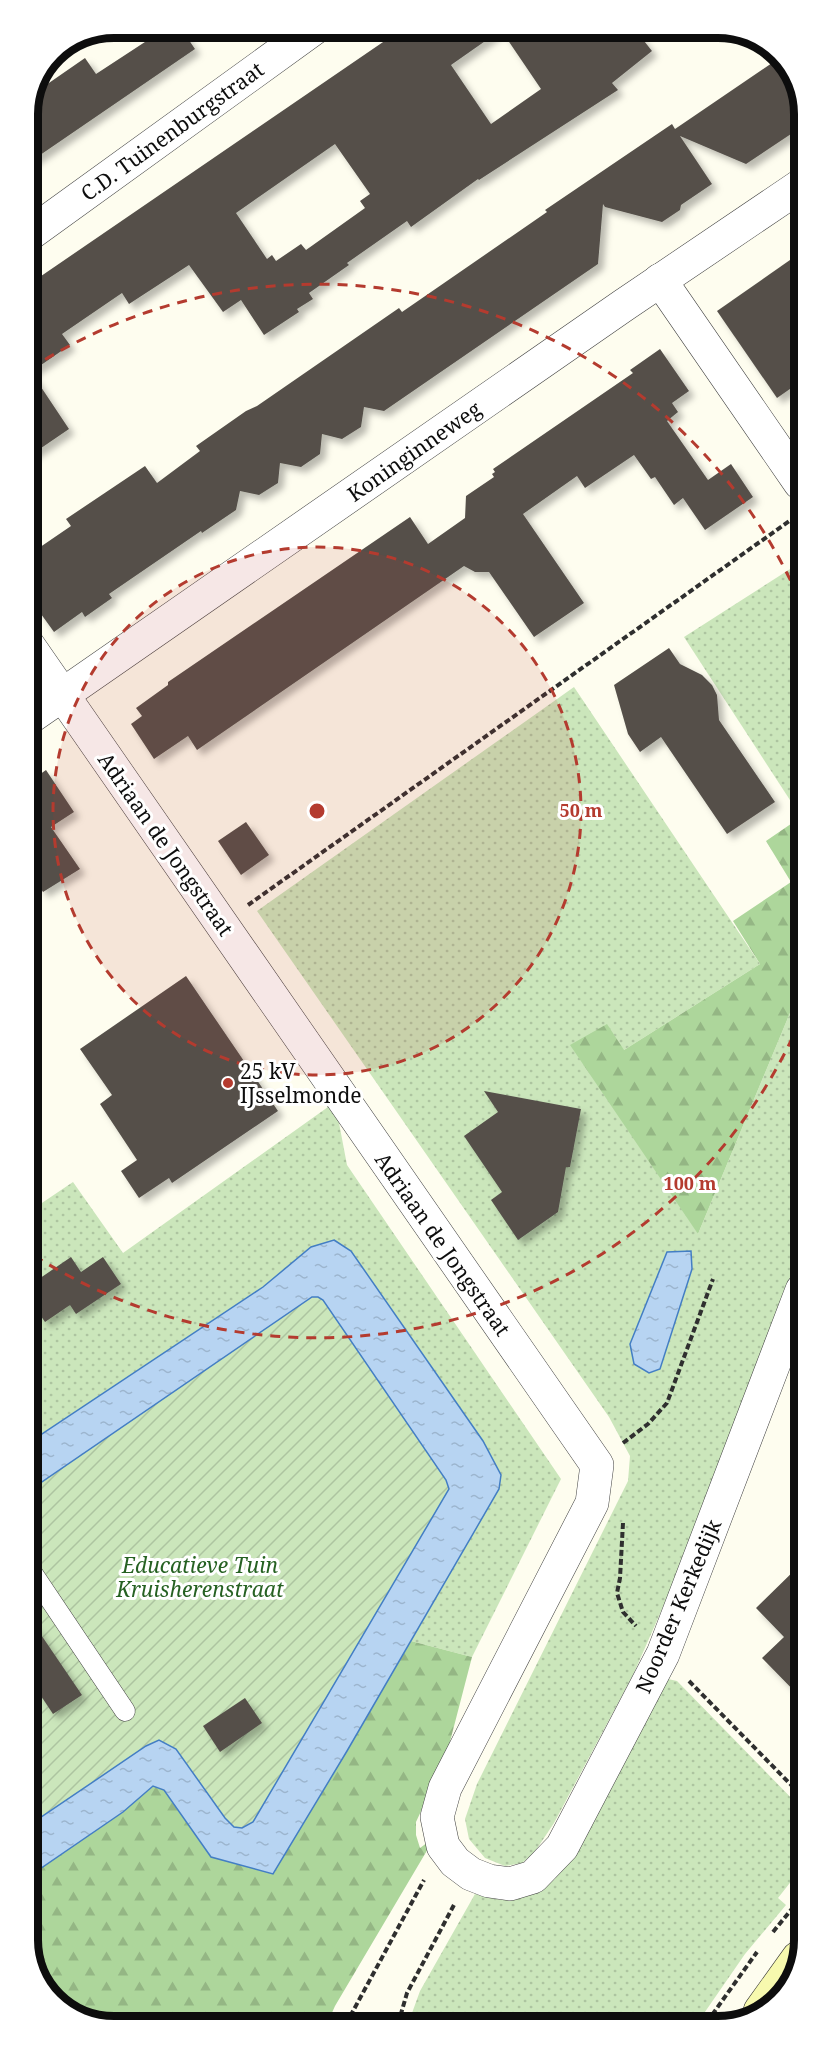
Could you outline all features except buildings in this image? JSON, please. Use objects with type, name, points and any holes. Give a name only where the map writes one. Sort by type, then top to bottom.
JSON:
[{"type":"street","name":"C.D. Tuinenburgstraat","points":[[38,227],[281,37]]},
{"type":"street","name":"Koninginneweg","points":[[38,712],[660,280],[794,190]]},
{"type":"street","points":[[660,280],[794,473]]},
{"type":"street","name":"Adriaan de Jongstraat","points":[[38,659],[597,1465]]},
{"type":"street","name":"Noorder Kerkedijk","points":[[471,1874],[489,1881],[510,1884],[533,1877],[562,1847],[663,1654],[794,1311]]},
{"type":"street","points":[[471,1874],[456,1862],[443,1846],[437,1817],[445,1788],[592,1503],[597,1465]]},
{"type":"lane","points":[[38,1581],[125,1711]]},
{"type":"path","points":[[221,925],[794,518]]},
{"type":"path","points":[[597,1465],[648,1424],[667,1403],[713,1279]]},
{"type":"path","points":[[623,1521],[617,1593],[623,1612],[794,1788]]},
{"type":"path","points":[[351,2015],[443,1846]]},
{"type":"path","points":[[400,2015],[407,1993],[471,1874]]},
{"type":"green space","points":[[794,566],[794,806],[684,637]]},
{"type":"green space","points":[[574,687],[760,964],[624,1050],[698,1234],[794,1003],[794,1280],[681,1566],[633,1675],[554,1823],[534,1853],[522,1863],[505,1866],[485,1858],[469,1839],[465,1819],[477,1784],[628,1481],[630,1456],[609,1417],[257,911]],"holes":[[[667,1253],[649,1373],[654,1287]]]},
{"type":"green space","points":[[794,822],[794,1003],[698,1234],[570,1045],[607,1024],[624,1050],[760,964],[733,921],[791,882],[766,841]]},
{"type":"green space","points":[[335,1102],[347,1165],[561,1479],[472,1657],[411,1641],[498,1489],[501,1475],[483,1441],[351,1251],[311,1247],[263,1287],[38,1437],[38,1206],[73,1182],[123,1253]]},
{"type":"green space","name":"Educatieve Tuin Kruisherenstraat","points":[[312,1297],[318,1297],[323,1300],[446,1480],[449,1489],[253,1822],[242,1828],[234,1827],[225,1818],[176,1749],[146,1746],[38,1819],[38,1485]]},
{"type":"green space","points":[[411,1641],[472,1657],[446,1757],[416,1822],[416,1835],[420,1848],[435,1837],[331,2015],[108,2015],[98,2014],[75,2005],[56,1990],[45,1973],[39,1955],[38,1870],[123,1812],[153,1786],[164,1790],[211,1857],[347,1751]]},
{"type":"green space","points":[[668,1679],[677,1681],[794,1801],[794,1878],[778,1898],[786,1905],[745,1954],[702,2016],[411,2015],[420,1991],[475,1894],[501,1900],[536,1892],[555,1879]]},
{"type":"water","points":[[334,1240],[351,1251],[483,1441],[501,1475],[499,1489],[273,1874],[211,1857],[164,1790],[153,1786],[123,1812],[38,1870],[38,1819],[146,1746],[159,1740],[176,1749],[225,1818],[234,1827],[242,1828],[253,1822],[449,1489],[446,1480],[323,1300],[318,1297],[312,1297],[38,1485],[38,1437],[263,1287],[311,1247]]},
{"type":"water","points":[[691,1251],[692,1269],[660,1369],[649,1373],[634,1364],[630,1344],[667,1252]]},
{"type":"place","name":"25 kV IJsselmonde","points":[[228,1083]]}]
